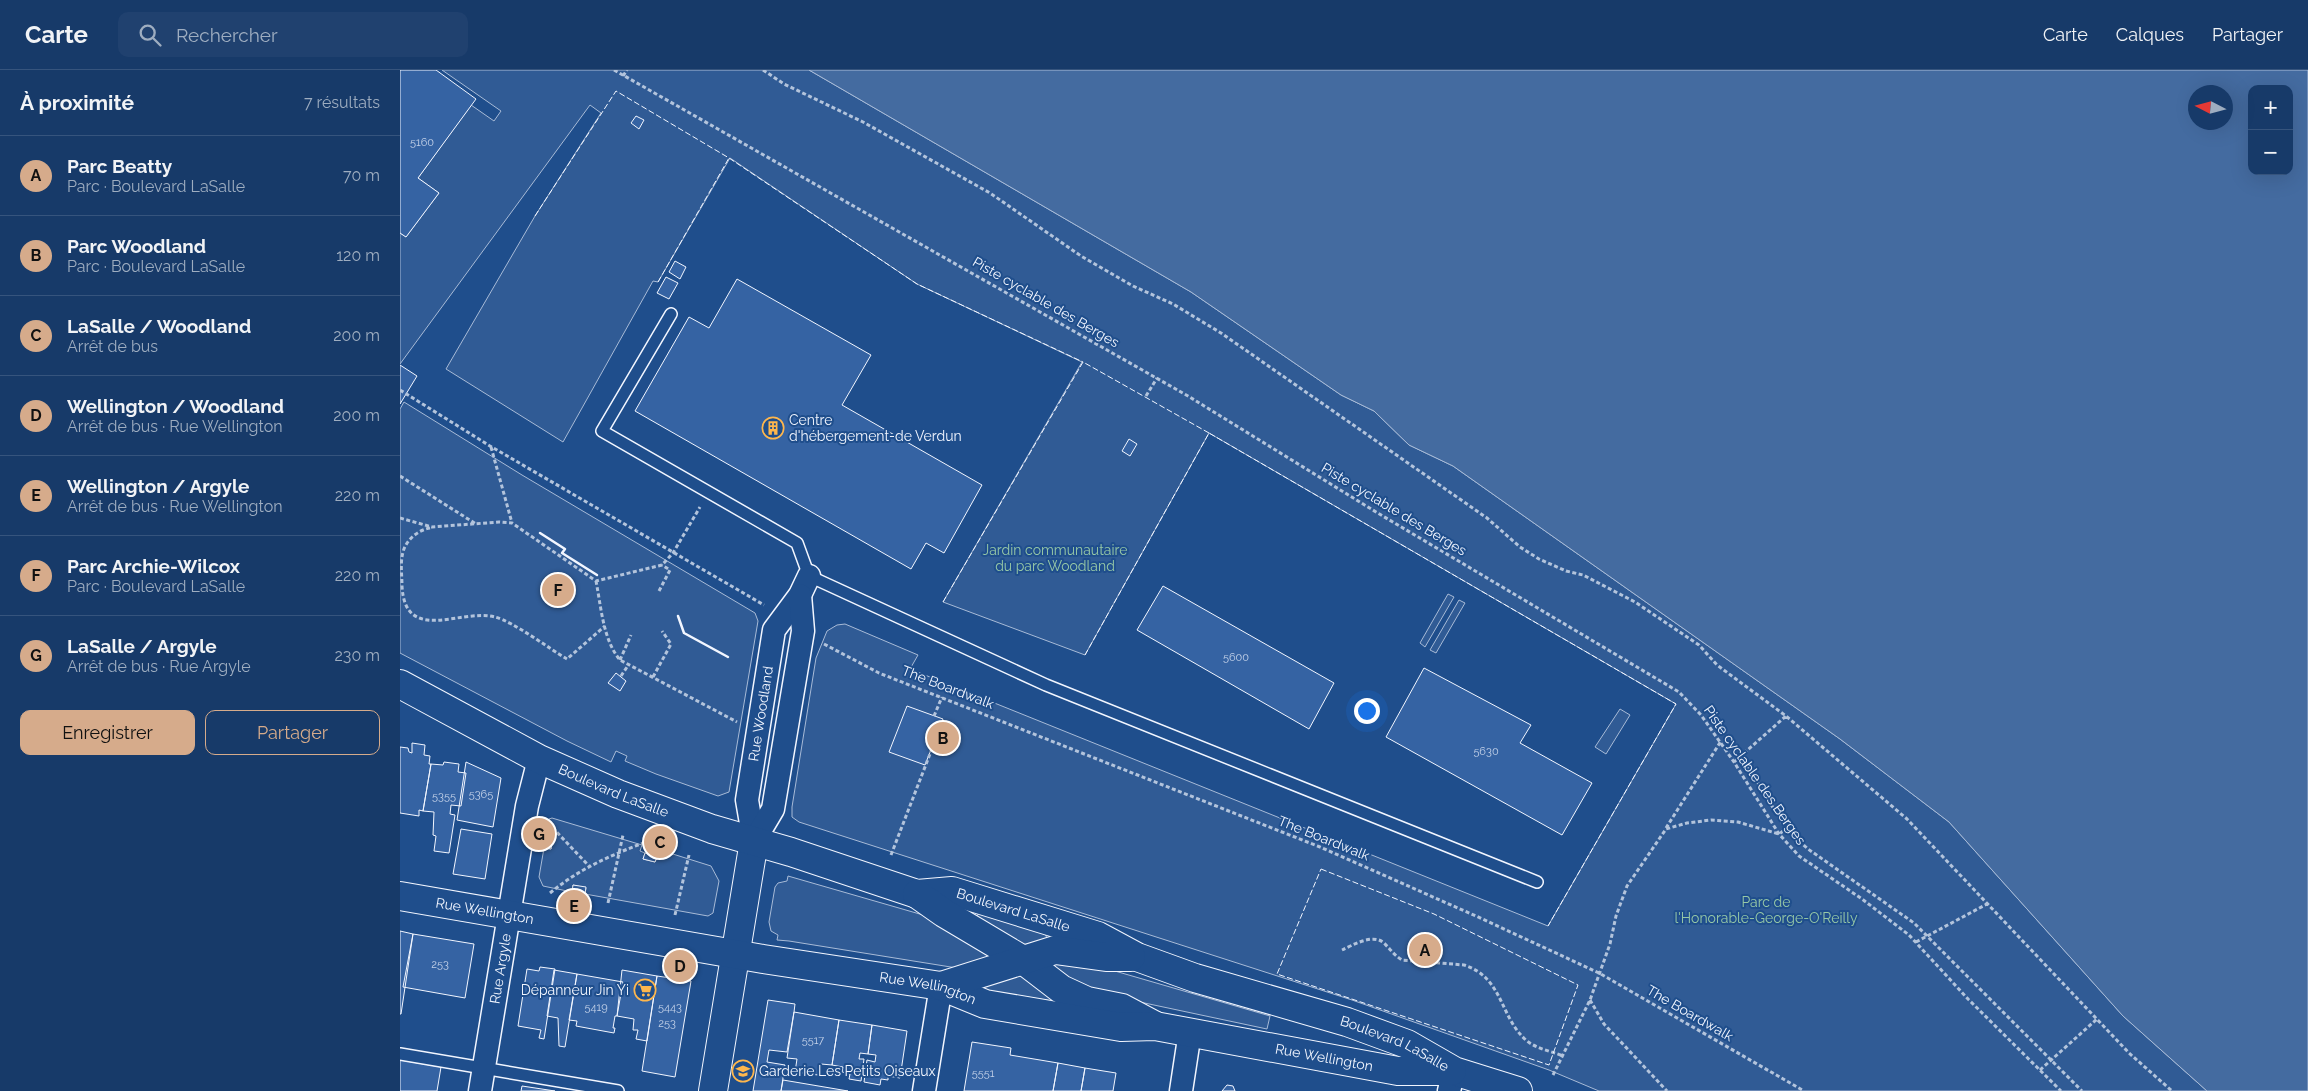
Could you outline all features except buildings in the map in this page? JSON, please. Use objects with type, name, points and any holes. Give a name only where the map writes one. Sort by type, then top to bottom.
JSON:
[{"type":"main road","name":"Boulevard LaSalle","points":[[400,684],[539,759],[626,797],[712,829],[917,894],[952,891],[1098,936],[1137,957],[1195,978],[1347,1022],[1407,1044],[1452,1081],[1518,1091]]},
{"type":"main road","name":"Rue Woodland","points":[[713,1091],[754,841]]},
{"type":"main road","points":[[917,894],[944,913],[1023,960],[1061,989],[1088,1001],[1122,1008],[1155,1026]]},
{"type":"main road","name":"Rue Wellington","points":[[400,896],[735,954],[941,986],[985,1004],[1121,1027],[1155,1026],[1452,1081]]},
{"type":"main road","points":[[941,986],[1055,950],[1106,957],[1137,957]]},
{"type":"street","name":"Rue Woodland","points":[[754,841],[773,809],[803,631],[804,585]]},
{"type":"street","name":"Rue Argyle","points":[[480,1091],[527,806],[539,759]]},
{"type":"street","points":[[924,1091],[941,986]]},
{"type":"street","points":[[1181,1091],[1190,1032]]},
{"type":"lane","points":[[671,314],[602,431],[797,543],[804,585],[1046,685],[1537,882]]},
{"type":"lane","points":[[400,1054],[618,1091]]},
{"type":"path","name":"Piste cyclable des Berges","points":[[614,70],[1157,378],[1368,507],[1652,674],[1679,692],[1701,715],[1721,741],[1779,834],[1799,856],[1891,919],[1916,942],[1968,999],[2061,1091]]},
{"type":"path","points":[[623,76],[627,70]]},
{"type":"path","points":[[763,70],[784,84],[863,122],[990,193],[1081,256],[1133,286],[1173,304],[1243,347],[1367,436],[1487,518],[1520,547],[1566,571],[1583,575],[1635,602],[1699,645],[1723,670],[1786,716],[1906,819],[2129,1053],[2172,1091]]},
{"type":"path","points":[[1146,396],[1157,378]]},
{"type":"path","points":[[400,390],[490,446],[766,606]]},
{"type":"path","points":[[490,446],[512,523]]},
{"type":"path","points":[[400,476],[476,524]]},
{"type":"path","points":[[596,581],[662,565],[673,553],[707,493]]},
{"type":"path","points":[[400,518],[432,527]]},
{"type":"path","points":[[605,626],[567,659],[497,617],[430,620],[416,617],[408,609],[403,598],[401,559],[409,540],[424,529],[512,523],[596,581],[605,626],[615,654],[620,660],[744,725]]},
{"type":"path","points":[[659,591],[670,570],[662,565]]},
{"type":"path","points":[[653,677],[671,644],[662,631]]},
{"type":"path","points":[[620,660],[631,635]]},
{"type":"path","name":"The Boardwalk","points":[[819,641],[879,673],[1320,847],[1599,973],[1804,1091]]},
{"type":"path","points":[[621,676],[629,664]]},
{"type":"path","points":[[934,716],[942,697]]},
{"type":"path","points":[[1734,762],[1786,716]]},
{"type":"path","points":[[891,855],[935,741]]},
{"type":"path","points":[[1554,1075],[1590,1000],[1627,886],[1666,829],[1721,741]]},
{"type":"path","points":[[1741,756],[1786,829],[1808,849],[1914,923],[2082,1091]]},
{"type":"path","points":[[546,820],[589,866]]},
{"type":"path","points":[[1666,829],[1687,823],[1711,820],[1738,822],[1779,834],[1786,829]]},
{"type":"path","points":[[608,903],[623,835]]},
{"type":"path","points":[[550,893],[589,866],[646,842]]},
{"type":"path","points":[[675,915],[689,855]]},
{"type":"path","points":[[1916,942],[1987,904]]},
{"type":"path","points":[[1342,950],[1364,941],[1380,940],[1395,956],[1402,960],[1464,964],[1473,968],[1490,981],[1517,1029],[1527,1041],[1563,1056]]},
{"type":"path","points":[[1590,1000],[1604,1024],[1666,1091]]},
{"type":"path","points":[[2040,1070],[2097,1020]]},
{"type":"shaded area","points":[[442,70],[809,70],[1191,292],[1341,395],[1374,411],[1409,445],[1453,466],[1840,739],[1949,822],[2123,1016],[2207,1091],[1599,1091],[1549,1070],[1352,1000],[799,822],[792,817],[792,807],[816,658],[827,631],[837,625],[845,624],[918,655],[910,669],[1548,926],[1676,704],[1209,433],[1085,655],[943,602],[1082,362],[917,284],[730,158],[658,282],[653,281],[563,442],[446,369],[535,216],[601,113],[590,105],[400,364],[400,233],[406,237],[439,193],[418,178],[471,105],[494,121],[501,111]]},
{"type":"shaded area","points":[[809,70],[2308,70],[2308,1091],[2207,1091],[2123,1016],[1949,822],[1840,739],[1453,466],[1409,445],[1374,411],[1341,395],[1191,292]]},
{"type":"shaded area","points":[[404,402],[522,475],[755,613],[758,621],[729,792],[718,796],[656,774],[625,761],[627,756],[616,751],[611,762],[567,741],[400,653],[400,409]]},
{"type":"shaded area","points":[[1448,594],[1454,597],[1425,647],[1420,643]]},
{"type":"shaded area","points":[[1459,600],[1465,603],[1436,653],[1430,650]]},
{"type":"shaded area","points":[[1620,709],[1630,715],[1606,754],[1595,747]]},
{"type":"shaded area","points":[[552,818],[642,845],[640,851],[645,853],[643,859],[655,862],[660,850],[711,866],[719,881],[713,913],[708,916],[585,894],[586,888],[573,885],[572,892],[543,886],[539,877],[544,848],[551,849],[553,834],[547,833],[549,819]]},
{"type":"shaded area","points":[[788,876],[937,919],[992,957],[957,968],[777,940],[778,935],[771,931],[769,922],[775,887],[778,883],[787,881]]},
{"type":"shaded area","points":[[979,913],[1045,934],[1047,938],[1023,947],[976,917]]},
{"type":"shaded area","points":[[1077,960],[1270,1016],[1267,1029],[1088,991],[1047,964]]},
{"type":"shaded area","points":[[1018,973],[1054,1000],[983,990],[982,988]]},
{"type":"fence","points":[[535,216],[616,91],[729,158],[917,284],[1083,362]]},
{"type":"fence","points":[[658,282],[729,158]]},
{"type":"fence","points":[[943,602],[1083,362],[1209,433]]},
{"type":"fence","points":[[1085,655],[1209,433],[1676,704],[1548,926]]},
{"type":"fence","points":[[1321,869],[1434,914],[1578,985],[1549,1065],[1277,974],[1321,869]]},
{"type":"wall","points":[[540,533],[565,549],[562,553],[597,575]]},
{"type":"wall","points":[[678,616],[684,633],[728,657]]},
{"type":"place","name":"Centre d'hébergement-de Verdun","points":[[773,428]]},
{"type":"place","name":"Parc Archie-Wilcox","points":[[558,590]]},
{"type":"place","name":"Parc Woodland","points":[[943,738]]},
{"type":"place","name":"LaSalle / Argyle","points":[[539,834]]},
{"type":"place","name":"LaSalle / Woodland","points":[[660,842]]},
{"type":"place","name":"Wellington / Argyle","points":[[574,906]]},
{"type":"place","name":"Parc Beatty","points":[[1425,950]]},
{"type":"place","name":"Wellington / Woodland","points":[[680,966]]},
{"type":"place","name":"Dépanneur Jin Yi","points":[[645,990]]},
{"type":"place","name":"Garderie Les Petits Oiseaux","points":[[743,1071]]},
{"type":"park label","name":"Jardin communautaire du parc Woodland","points":[[1055,558]]},
{"type":"park label","name":"Parc de l'Honorable-George-O'Reilly","points":[[1766,910]]}]
